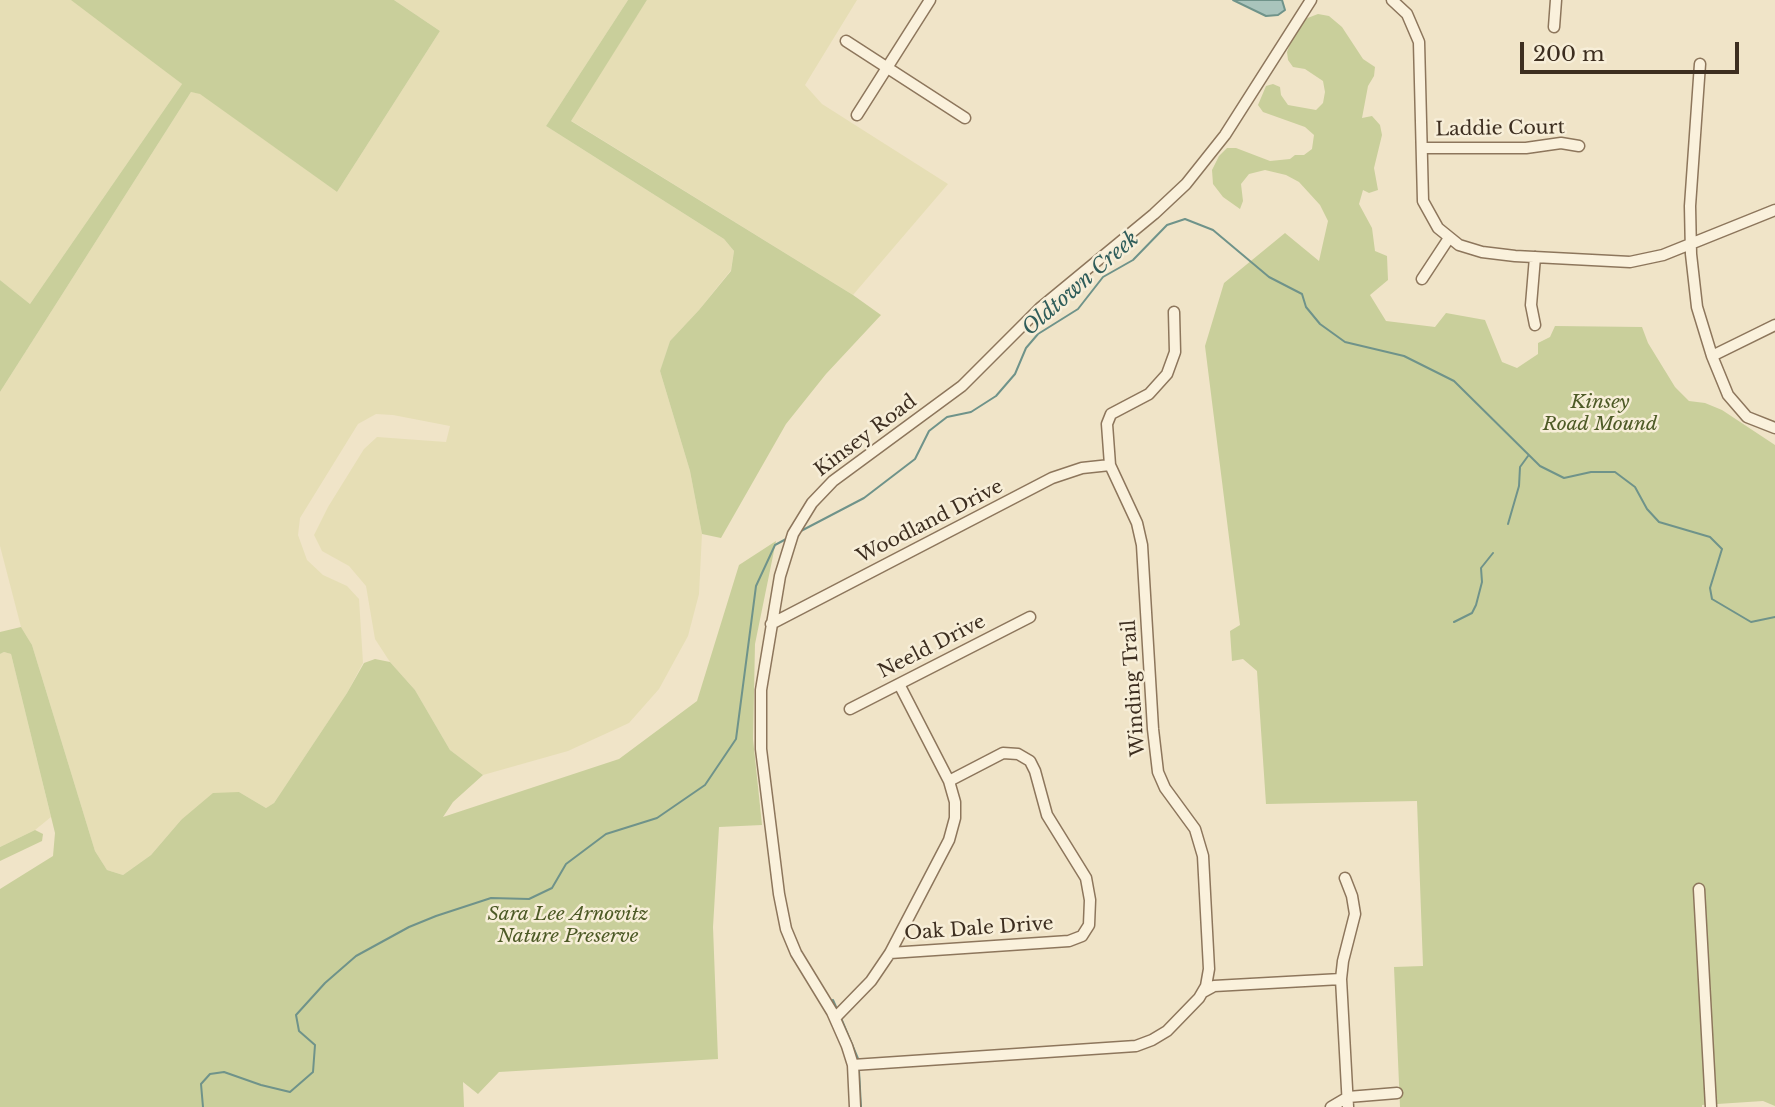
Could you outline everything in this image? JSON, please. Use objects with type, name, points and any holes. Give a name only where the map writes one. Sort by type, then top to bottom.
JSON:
[{"type":"street","points":[[857,115],[930,0]]},
{"type":"street","name":"Kinsey Road","points":[[855,1107],[853,1065],[847,1046],[835,1018],[796,953],[781,909],[759,727],[761,690],[771,624],[787,547],[812,503],[833,481],[961,386],[1040,308],[1171,199],[1225,135],[1311,0]]},
{"type":"street","points":[[1392,0],[1407,14],[1419,42],[1423,201],[1438,228],[1449,238],[1482,252],[1630,262],[1663,255],[1775,210]]},
{"type":"street","points":[[1554,27],[1556,0]]},
{"type":"street","points":[[846,41],[965,118]]},
{"type":"street","points":[[1700,64],[1690,206],[1690,244],[1697,307],[1728,396],[1747,417],[1775,428]]},
{"type":"street","name":"Laddie Court","points":[[1423,148],[1526,148],[1561,143],[1579,146]]},
{"type":"street","points":[[1422,279],[1449,238]]},
{"type":"street","points":[[1535,257],[1531,305],[1535,325]]},
{"type":"street","points":[[1110,465],[1108,420],[1114,412],[1149,394],[1167,374],[1175,352],[1174,312]]},
{"type":"street","points":[[1712,356],[1775,326]]},
{"type":"street","name":"Woodland Drive","points":[[771,624],[1052,478],[1082,468],[1110,465]]},
{"type":"street","name":"Winding Trail","points":[[1110,465],[1137,523],[1142,545],[1158,772],[1165,788],[1195,829],[1203,856],[1209,969],[1203,992]]},
{"type":"street","name":"Neeld Drive","points":[[850,709],[1030,617]]},
{"type":"street","points":[[835,1018],[871,981],[890,953],[953,830],[955,802],[949,781],[899,684]]},
{"type":"street","name":"Oak Dale Drive","points":[[890,953],[1069,941],[1082,936],[1089,925],[1090,900],[1086,878],[1047,815],[1030,761],[1018,754],[1003,753],[949,781]]},
{"type":"street","points":[[1345,878],[1352,896],[1354,914],[1341,979],[1348,1102]]},
{"type":"street","points":[[1699,889],[1711,1107]]},
{"type":"street","points":[[853,1065],[1136,1046],[1152,1041],[1167,1031],[1203,992],[1214,986],[1341,979]]},
{"type":"street","points":[[1331,1107],[1397,1093]]},
{"type":"shaded area","points":[[0,0],[78,0],[182,84],[30,304],[0,280]]},
{"type":"shaded area","points":[[394,0],[628,0],[546,126],[724,239],[734,251],[731,270],[670,341],[660,371],[690,471],[702,534],[699,594],[688,636],[659,689],[629,723],[568,751],[483,775],[450,750],[415,690],[390,662],[375,639],[366,586],[349,566],[322,551],[314,535],[364,449],[377,437],[446,442],[450,426],[376,414],[358,424],[300,518],[298,535],[307,560],[323,575],[347,586],[359,599],[363,663],[347,693],[274,803],[266,808],[239,792],[181,820],[151,855],[123,875],[107,870],[95,851],[32,645],[21,627],[0,546],[0,392],[191,92],[200,93],[337,192],[440,31]]},
{"type":"shaded area","points":[[647,0],[857,0],[805,85],[822,104],[948,184],[853,295],[570,120]]},
{"type":"shaded area","points":[[0,654],[11,654],[51,817],[35,830],[0,847]]},
{"type":"green space","points":[[71,0],[394,0],[440,31],[337,192],[200,94],[191,92],[0,392],[0,280],[30,304],[182,84]]},
{"type":"green space","points":[[628,0],[647,0],[571,121],[853,295],[881,315],[826,374],[786,424],[721,538],[702,534],[690,471],[660,371],[670,341],[731,271],[734,251],[724,239],[546,126]]},
{"type":"green space","name":"Kinsey Road Mound","points":[[1318,14],[1329,16],[1342,27],[1363,59],[1375,67],[1362,118],[1372,116],[1380,125],[1382,135],[1374,168],[1378,190],[1369,193],[1363,190],[1359,204],[1372,228],[1375,251],[1387,256],[1388,280],[1370,295],[1386,321],[1435,327],[1446,313],[1485,320],[1502,362],[1517,368],[1538,354],[1538,343],[1550,337],[1555,326],[1642,327],[1648,343],[1675,387],[1689,401],[1705,403],[1722,410],[1775,445],[1775,1106],[1763,1101],[1702,1107],[1400,1107],[1394,967],[1423,966],[1417,801],[1266,804],[1257,671],[1243,659],[1232,661],[1230,631],[1240,625],[1205,346],[1224,283],[1285,233],[1319,261],[1328,221],[1320,205],[1299,182],[1286,175],[1265,170],[1249,174],[1241,184],[1243,201],[1240,209],[1223,197],[1213,184],[1212,170],[1219,156],[1227,148],[1236,148],[1270,161],[1304,155],[1312,149],[1314,135],[1305,127],[1263,112],[1258,105],[1266,86],[1273,84],[1280,87],[1281,95],[1288,105],[1316,110],[1323,103],[1323,81],[1305,69],[1293,67],[1287,52],[1305,19]]},
{"type":"green space","name":"Sara Lee Arnovitz Nature Preserve","points":[[776,541],[755,644],[753,739],[762,825],[719,827],[713,927],[718,1059],[499,1072],[478,1094],[463,1082],[464,1107],[0,1107],[0,889],[53,856],[55,833],[11,654],[0,654],[0,632],[21,627],[32,645],[95,851],[107,870],[123,875],[151,855],[181,820],[213,793],[239,792],[266,808],[274,803],[364,663],[375,659],[390,662],[415,690],[450,750],[483,775],[453,802],[443,817],[619,759],[697,701],[739,565]]},
{"type":"green space","points":[[35,830],[43,834],[42,841],[0,861],[0,847]]},
{"type":"water","points":[[1233,0],[1282,0],[1285,10],[1278,15],[1266,16]]},
{"type":"waterway","name":"Oldtown Creek","points":[[799,532],[864,498],[915,459],[929,431],[947,417],[971,412],[996,396],[1015,374],[1026,348],[1038,334],[1078,309],[1103,277],[1133,260],[1167,225],[1185,219],[1213,230],[1269,277],[1302,294],[1306,307],[1320,324],[1345,342],[1404,356],[1454,381],[1540,466],[1564,478],[1591,472],[1615,472],[1635,487],[1647,509],[1659,522],[1710,537],[1722,549],[1710,588],[1712,599],[1751,622],[1775,617]]},
{"type":"waterway","points":[[1508,524],[1519,486],[1520,467],[1528,456]]},
{"type":"waterway","name":"Oldtown Creek","points":[[203,1107],[201,1084],[210,1074],[224,1072],[290,1092],[313,1072],[315,1045],[299,1031],[296,1015],[325,983],[356,956],[409,927],[436,916],[491,898],[529,899],[552,888],[566,864],[606,834],[657,818],[705,785],[736,739],[756,586],[775,545],[788,538]]},
{"type":"waterway","points":[[1454,622],[1472,613],[1482,582],[1481,568],[1493,553]]},
{"type":"waterway","points":[[833,1000],[837,1009]]},
{"type":"waterway","points":[[841,1018],[859,1061]]},
{"type":"waterway","points":[[859,1070],[861,1107]]}]
